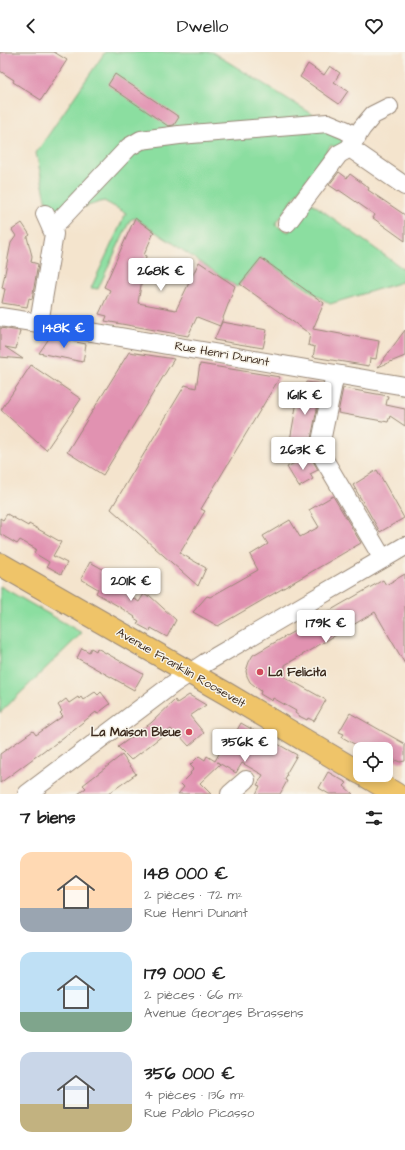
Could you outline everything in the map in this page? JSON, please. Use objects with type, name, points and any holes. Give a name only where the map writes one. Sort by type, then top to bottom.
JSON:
[{"type":"main road","name":"Avenue Franklin Roosevelt","points":[[0,564],[254,709],[353,769]]},
{"type":"main road","points":[[376,782],[396,794]]},
{"type":"street","points":[[287,223],[340,154],[353,143],[362,128],[373,115],[388,106]]},
{"type":"street","points":[[39,323],[54,234],[48,221],[60,220],[129,147],[141,140],[195,134],[328,124],[345,130],[353,143],[405,186]]},
{"type":"street","name":"Rue Henri Dunant","points":[[0,317],[405,386]]},
{"type":"street","points":[[335,374],[319,451],[382,559]]},
{"type":"street","points":[[27,794],[173,684],[205,663],[405,546]]},
{"type":"street","points":[[230,794],[246,780]]},
{"type":"green space","points":[[105,52],[212,52],[343,133],[349,139],[339,150],[331,145],[275,225],[289,232],[297,216],[309,201],[405,270],[405,281],[330,304],[261,258],[237,287],[135,218],[130,220],[98,289],[91,288],[126,213],[104,201],[80,208],[62,226],[48,209],[36,153]]},
{"type":"green space","points":[[0,586],[82,633],[0,713]]},
{"type":"building","points":[[0,52],[54,52],[67,60],[41,100],[13,82],[14,80],[0,71]]},
{"type":"building","points":[[308,64],[324,75],[330,66],[340,73],[334,82],[348,91],[339,104],[300,77]]},
{"type":"building","points":[[115,74],[179,117],[174,125],[168,126],[108,85]]},
{"type":"building","points":[[339,172],[347,178],[350,174],[369,188],[368,190],[405,215],[405,241],[373,218],[375,215],[339,190],[338,191],[329,185]]},
{"type":"building","points":[[135,218],[154,232],[144,255],[146,256],[138,303],[176,310],[199,262],[235,286],[220,326],[197,317],[188,336],[105,321],[107,316],[99,314],[110,290],[104,287]]},
{"type":"building","points":[[22,223],[30,235],[27,237],[32,256],[31,262],[38,264],[32,299],[29,298],[27,307],[2,303],[5,289],[2,288],[11,243],[16,236],[12,230]]},
{"type":"building","points":[[261,258],[324,303],[313,329],[379,341],[376,359],[370,358],[369,366],[313,357],[315,347],[308,345],[310,334],[240,284]]},
{"type":"building","points":[[222,322],[267,330],[263,348],[214,340]]},
{"type":"building","points":[[0,328],[20,331],[16,349],[5,347],[23,359],[0,357]]},
{"type":"building","points":[[405,330],[405,356],[378,367]]},
{"type":"building","points":[[50,337],[86,344],[83,362],[39,353]]},
{"type":"building","points":[[129,352],[174,359],[103,475],[67,452]]},
{"type":"building","points":[[200,364],[280,377],[201,509],[205,511],[180,553],[206,568],[198,586],[111,509],[185,385],[196,388]]},
{"type":"building","points":[[31,365],[81,399],[46,450],[1,410]]},
{"type":"building","points":[[306,382],[322,384],[310,444],[305,443],[308,450],[289,446],[299,390],[304,391]]},
{"type":"building","points":[[343,388],[388,396],[386,405],[405,409],[405,426],[390,416],[388,422],[338,413]]},
{"type":"building","points":[[310,455],[318,470],[310,474],[313,479],[299,487],[287,467]]},
{"type":"building","points":[[377,470],[404,518],[380,532],[353,485]]},
{"type":"building","points":[[333,496],[361,543],[218,626],[193,612],[207,596],[210,597],[258,570],[250,555],[268,544],[263,536],[290,520],[300,537],[319,527],[309,510]]},
{"type":"building","points":[[7,514],[28,526],[29,524],[61,542],[53,556],[67,563],[61,574],[47,566],[49,562],[34,553],[36,549],[20,540],[17,544],[0,534],[0,518],[3,520]]},
{"type":"building","points":[[90,562],[108,572],[104,578],[118,586],[117,588],[139,602],[144,594],[148,597],[149,595],[176,620],[167,637],[151,628],[150,631],[137,624],[139,621],[134,618],[135,617],[96,593],[98,589],[81,579]]},
{"type":"building","points":[[405,574],[405,664],[375,612],[285,665],[285,677],[326,700],[314,721],[308,718],[307,720],[299,716],[295,713],[296,711],[273,698],[272,701],[260,694],[261,691],[250,682],[246,671],[253,655],[383,580],[386,585]]},
{"type":"building","points":[[82,648],[89,652],[91,648],[96,651],[97,648],[143,674],[134,690],[77,658]]},
{"type":"building","points":[[95,692],[98,695],[101,692],[110,704],[97,714],[96,712],[47,750],[46,749],[0,783],[0,754],[33,731],[36,735],[63,716],[60,713],[62,711],[58,705],[66,699],[69,703],[78,697],[79,699],[81,697],[83,700]]},
{"type":"building","points":[[189,695],[206,705],[190,716],[204,733],[189,746],[171,729],[131,760],[118,747],[151,723],[175,700],[177,703]]},
{"type":"building","points":[[350,713],[405,744],[405,761],[400,762],[395,760],[393,763],[393,742],[353,742],[353,743],[342,737],[344,734],[339,732]]},
{"type":"building","points":[[241,723],[297,755],[286,774],[285,780],[287,781],[280,794],[256,794],[260,786],[257,785],[263,775],[242,763],[236,773],[217,762],[220,764],[200,783],[211,794],[178,794],[184,787],[181,784],[194,769],[190,765],[199,756],[205,760],[207,756],[215,761],[224,745],[226,746],[229,742],[230,743]]},
{"type":"building","points":[[122,755],[136,774],[108,794],[78,794],[86,788],[83,785]]},
{"type":"building","points":[[328,772],[347,783],[344,786],[353,794],[329,794],[319,788]]},
{"type":"place","name":"La Felicita","points":[[260,672]]},
{"type":"place","name":"La Maison Bleue","points":[[189,732]]}]
